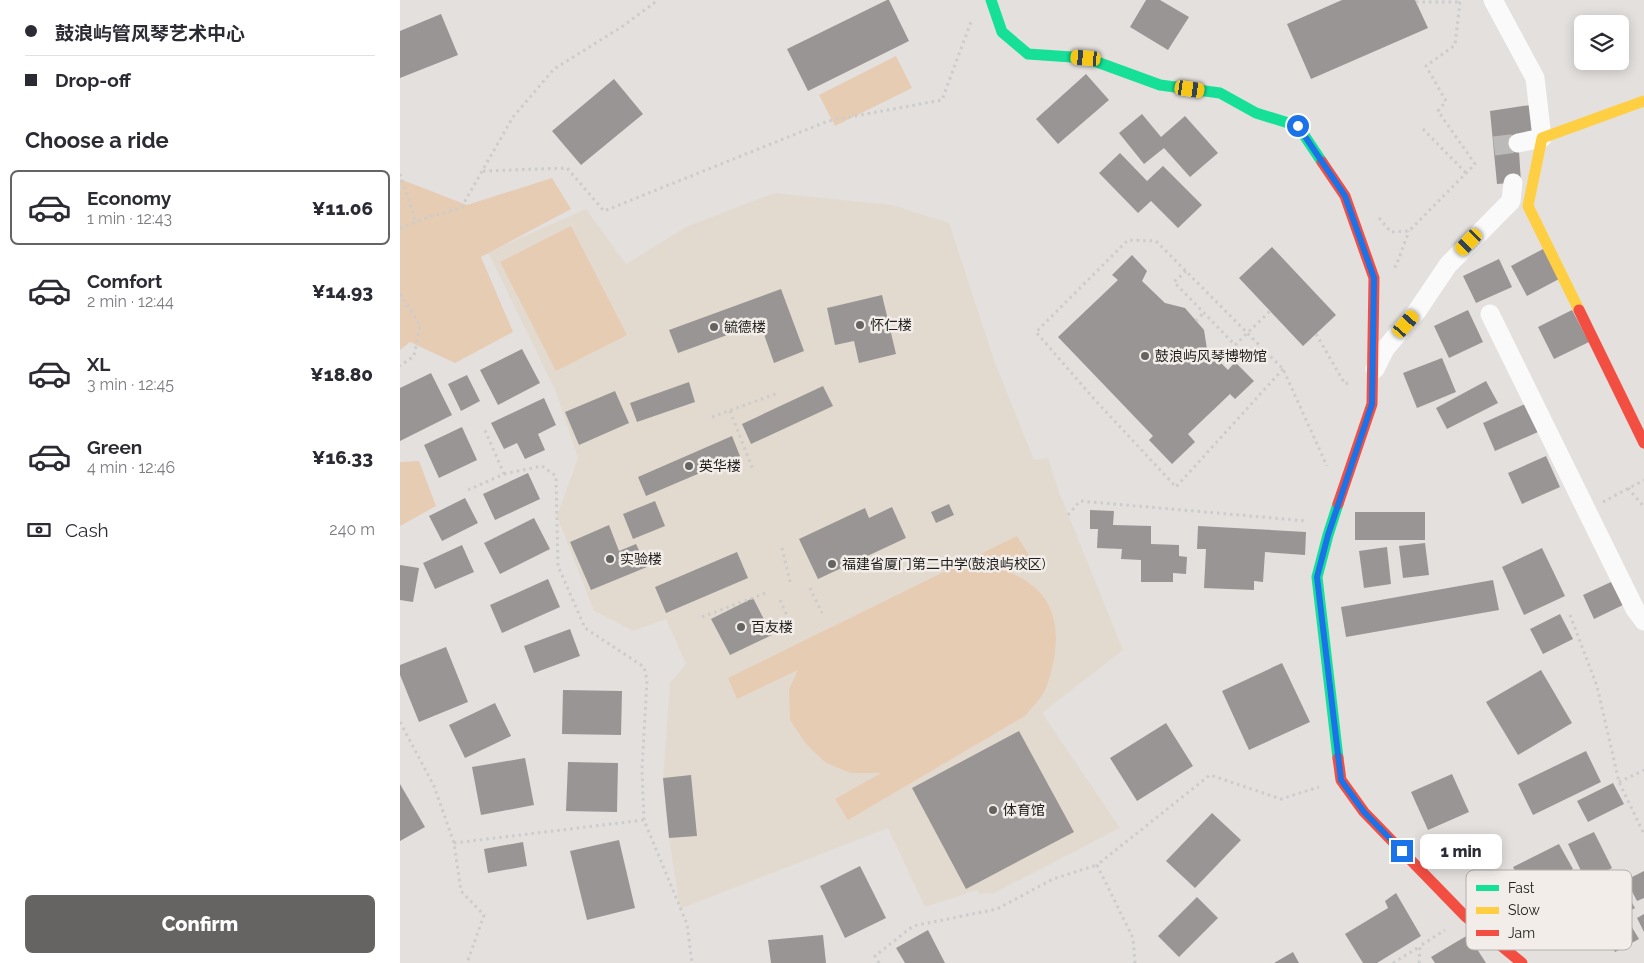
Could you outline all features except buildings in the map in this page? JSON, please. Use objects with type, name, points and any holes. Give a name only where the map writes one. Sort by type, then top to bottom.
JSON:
[{"type":"street","points":[[991,0],[1002,32],[1028,54],[1086,58],[1160,85],[1220,93],[1256,113],[1298,126],[1345,196],[1374,278],[1372,404],[1327,539],[1317,577],[1341,780],[1364,812],[1465,916]]},
{"type":"street","points":[[1493,0],[1535,78],[1542,138],[1528,206],[1644,443]]},
{"type":"street","points":[[1518,144],[1542,138],[1644,101]]},
{"type":"street","points":[[1372,374],[1385,349],[1418,311],[1448,265],[1511,201],[1512,183]]},
{"type":"street","points":[[1490,314],[1635,609],[1644,621]]},
{"type":"street","points":[[1506,950],[1522,963]]},
{"type":"path","points":[[400,228],[461,208],[513,117],[554,69],[623,26],[658,0]]},
{"type":"path","points":[[1396,266],[1409,231],[1475,164],[1438,111],[1446,102],[1426,66],[1454,45],[1462,1],[1416,2]]},
{"type":"path","points":[[482,171],[567,168],[604,211],[828,121],[942,100],[973,18]]},
{"type":"path","points":[[1423,128],[1467,174]]},
{"type":"path","points":[[400,174],[416,222]]},
{"type":"path","points":[[1375,213],[1391,232],[1409,231]]},
{"type":"path","points":[[1283,368],[1176,487],[1036,332],[1128,240],[1156,241],[1283,368],[1341,498]]},
{"type":"path","points":[[1186,271],[1174,282],[1235,345],[1270,311]]},
{"type":"path","points":[[400,294],[420,325],[414,356],[400,366]]},
{"type":"path","points":[[1196,320],[1204,312]]},
{"type":"path","points":[[1316,334],[1345,384],[1372,374]]},
{"type":"path","points":[[712,417],[778,394]]},
{"type":"path","points":[[730,411],[753,470]]},
{"type":"path","points":[[484,428],[504,474]]},
{"type":"path","points":[[468,490],[504,474],[542,466],[556,476],[558,566],[585,628],[644,667],[647,680],[642,769],[644,820],[687,924],[692,963]]},
{"type":"path","points":[[1587,511],[1644,480]]},
{"type":"path","points":[[1628,488],[1644,507]]},
{"type":"path","points":[[1068,515],[1080,501],[1263,516],[1307,521],[1327,539]]},
{"type":"path","points":[[782,548],[790,582]]},
{"type":"path","points":[[810,588],[822,613]]},
{"type":"path","points":[[702,617],[768,592]]},
{"type":"path","points":[[780,600],[792,627]]},
{"type":"path","points":[[1570,615],[1597,686],[1619,782],[1644,834]]},
{"type":"path","points":[[400,722],[434,786],[454,843],[461,891],[484,915],[467,963]]},
{"type":"path","points":[[1619,782],[1644,770]]},
{"type":"path","points":[[879,963],[875,956],[913,926],[997,909],[1053,878],[1098,865],[1210,775],[1281,799],[1341,780]]},
{"type":"path","points":[[454,843],[644,820]]},
{"type":"path","points":[[1098,865],[1133,938],[1135,963]]},
{"type":"path","points":[[1393,963],[1465,916]]},
{"type":"path","points":[[1419,963],[1420,946]]},
{"type":"shaded area","points":[[896,56],[912,88],[835,126],[819,95]]},
{"type":"shaded area","points":[[552,178],[571,209],[481,257],[513,332],[455,363],[410,342],[400,350],[400,179],[467,205]]},
{"type":"shaded area","name":"福建省厦门第二中学(鼓浪屿校区)","points":[[774,193],[892,205],[949,223],[995,363],[1034,460],[1048,458],[1059,492],[1123,650],[1042,713],[1120,828],[994,893],[979,894],[977,890],[925,907],[888,828],[680,909],[669,838],[663,778],[670,683],[686,664],[666,619],[633,631],[594,611],[557,516],[578,458],[556,392],[488,252],[586,209],[626,264],[686,227]]},
{"type":"shaded area","points":[[571,226],[627,335],[556,371],[500,262]]},
{"type":"shaded area","points":[[419,461],[436,506],[400,526],[400,462]]},
{"type":"shaded area","points":[[1017,536],[1029,555],[1004,569],[1027,582],[1044,597],[1054,621],[1056,634],[1055,648],[1050,675],[1044,692],[1025,716],[848,820],[835,799],[881,773],[851,773],[826,763],[806,744],[790,720],[789,689],[798,670],[737,699],[728,678]]},
{"type":"tunnel","points":[[1494,146],[1518,143]]},
{"type":"traffic: fast","points":[[991,0],[1002,32],[1028,54],[1086,58],[1160,85],[1220,93],[1256,113],[1298,126],[1322,162]]},
{"type":"traffic: fast","points":[[1338,504],[1317,577],[1338,758]]},
{"type":"traffic: slow","points":[[1579,310],[1528,206],[1542,138],[1644,101]]},
{"type":"traffic: jam","points":[[1322,162],[1345,196],[1374,278],[1372,404],[1338,504]]},
{"type":"traffic: jam","points":[[1579,310],[1644,443]]},
{"type":"traffic: jam","points":[[1338,758],[1341,780],[1364,812],[1466,917]]},
{"type":"traffic: jam","points":[[1506,950],[1522,963]]},
{"type":"place","name":"怀仁楼","points":[[860,325]]},
{"type":"place","name":"毓德楼","points":[[714,327]]},
{"type":"place","name":"鼓浪屿风琴博物馆","points":[[1145,356]]},
{"type":"place","name":"英华楼","points":[[689,466]]},
{"type":"place","name":"实验楼","points":[[610,559]]},
{"type":"place","name":"福建省厦门第二中学(鼓浪屿校区)","points":[[832,564]]},
{"type":"place","name":"百友楼","points":[[741,627]]},
{"type":"place","name":"体育馆","points":[[993,810]]},
{"type":"route","points":[[1298,126],[1345,196],[1374,278],[1372,404],[1328,535],[1317,577],[1341,780],[1364,812],[1402,851]]}]
